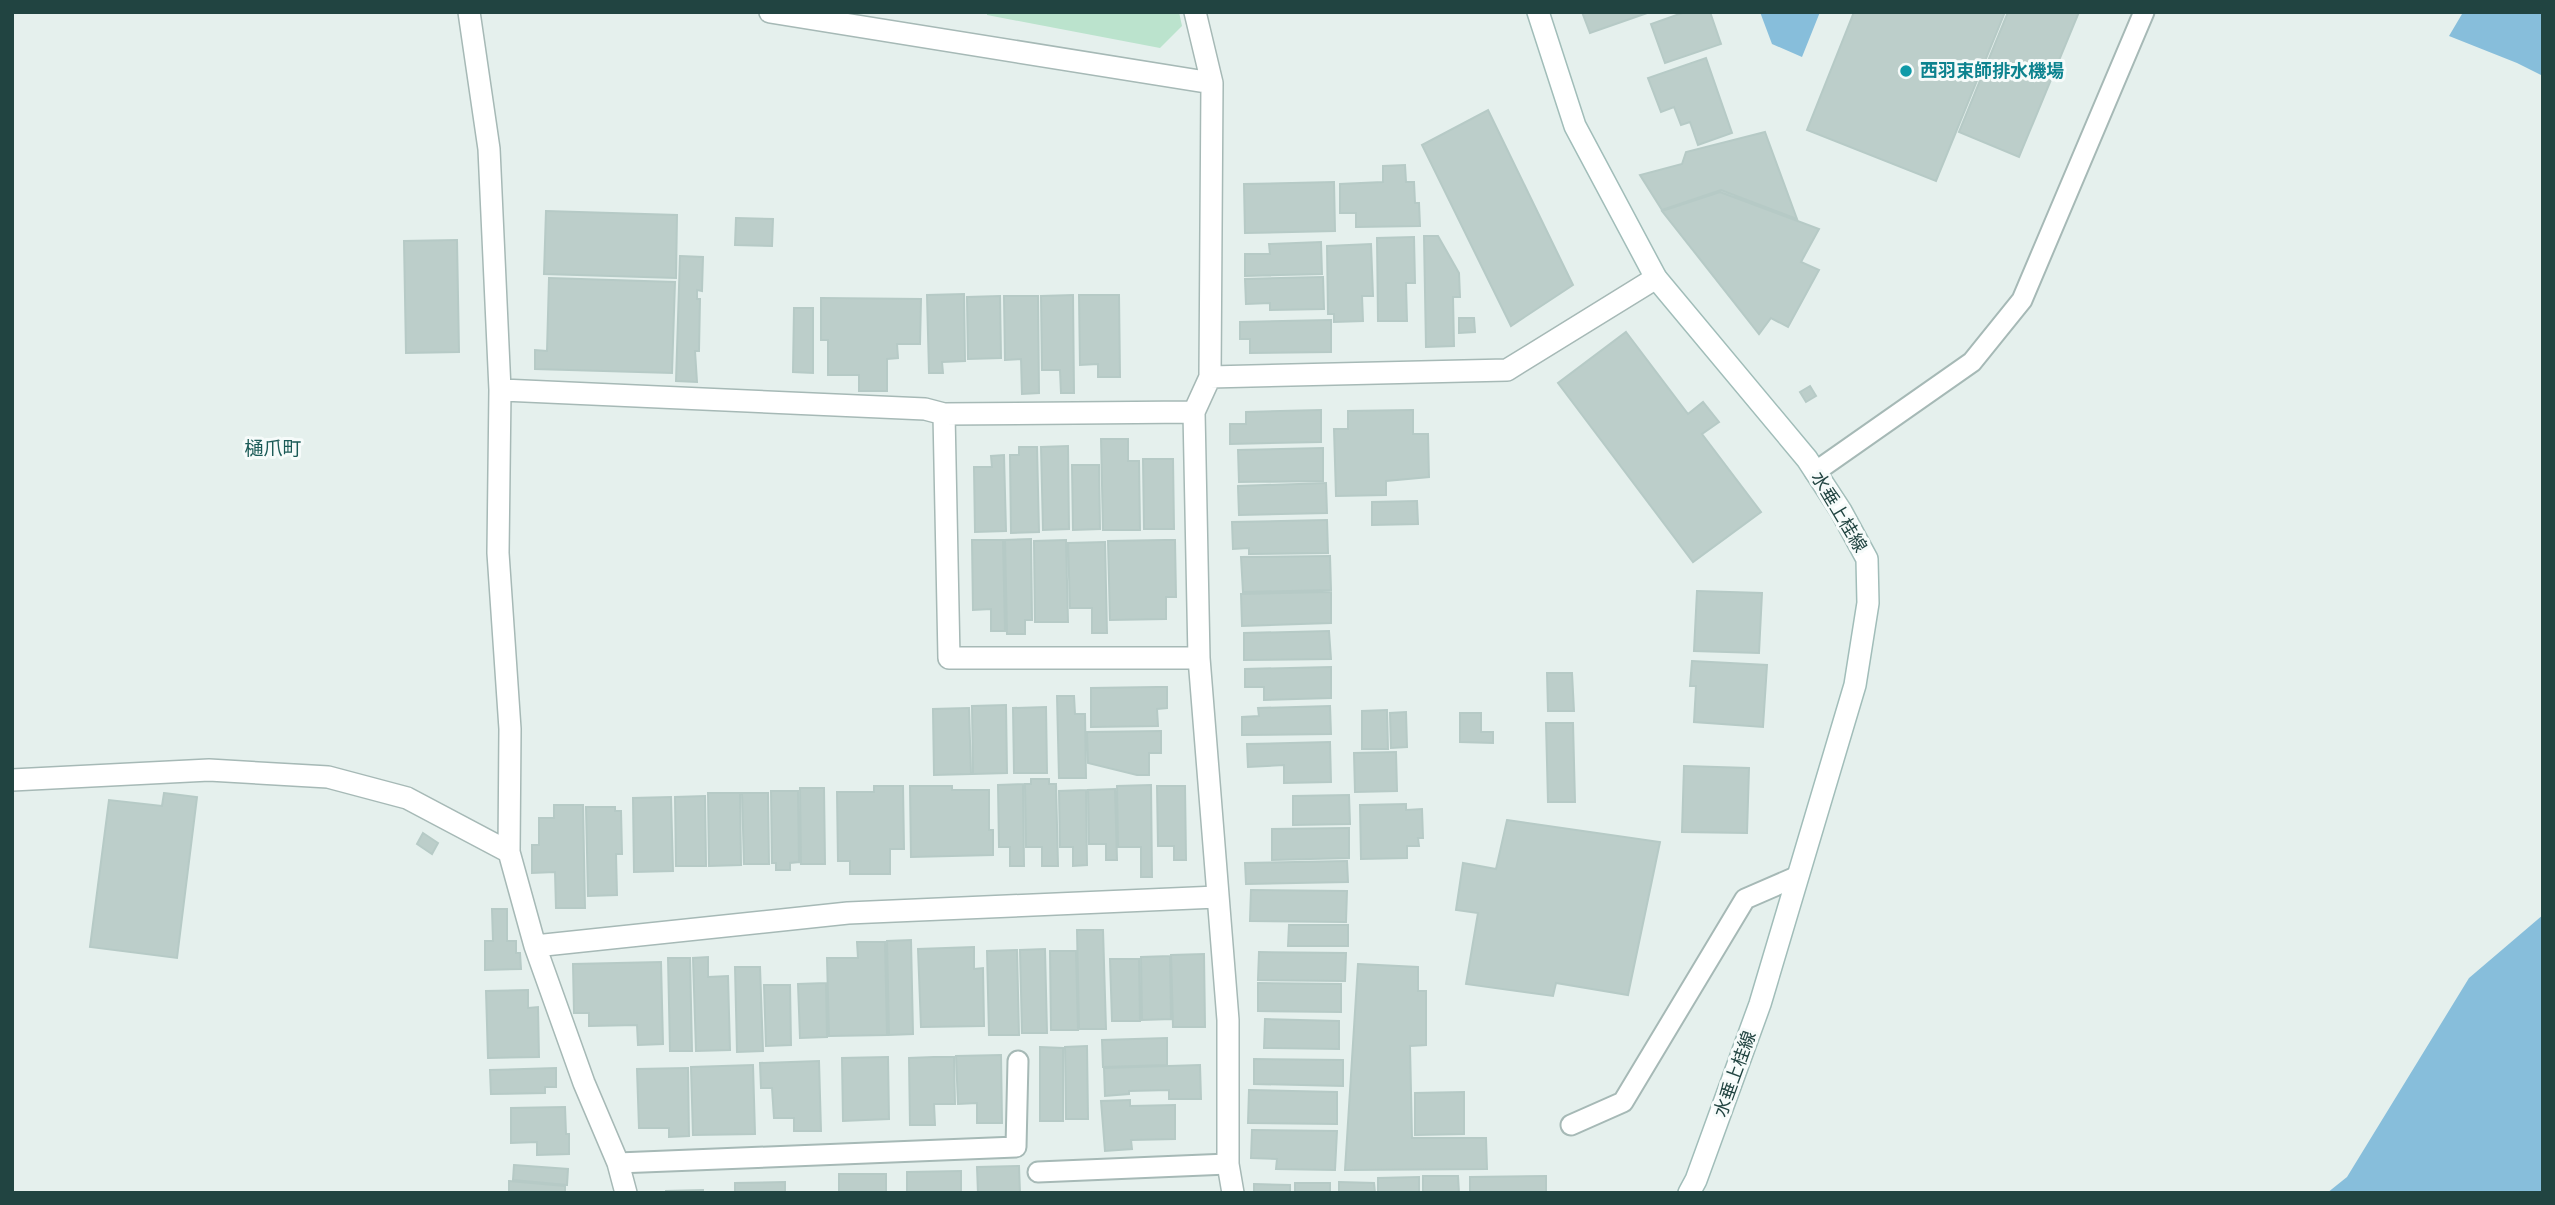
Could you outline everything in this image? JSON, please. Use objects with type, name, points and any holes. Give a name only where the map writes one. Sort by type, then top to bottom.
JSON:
[{"type":"street","points":[[469,12],[489,149],[499,390],[498,553],[510,729],[509,852],[535,946],[584,1083],[618,1163],[626,1193]]},
{"type":"street","points":[[1195,12],[1212,83],[1210,377],[1194,412],[1199,658],[1228,1020],[1228,1164],[1233,1193]]},
{"type":"street","name":"水垂上桂線","points":[[1538,12],[1575,126],[1656,278],[1807,459],[1841,511],[1867,559],[1868,603],[1854,685],[1760,1004],[1689,1193]]},
{"type":"street","points":[[776,13],[1212,83]]},
{"type":"street","points":[[1210,377],[1507,370],[1656,278]]},
{"type":"street","points":[[499,390],[925,409],[944,414],[1194,412]]},
{"type":"street","points":[[944,414],[949,658],[1199,658]]},
{"type":"street","points":[[12,780],[209,770],[328,777],[407,797],[509,852]]},
{"type":"street","points":[[535,946],[848,913],[1217,897]]},
{"type":"lane","points":[[1815,472],[1972,362],[2022,300],[2144,12]]},
{"type":"lane","points":[[1570,1125],[1623,1102],[1745,899],[1798,876]]},
{"type":"lane","points":[[618,1163],[1016,1147],[1018,1061]]},
{"type":"lane","points":[[1038,1172],[1228,1164]]},
{"type":"green space","points":[[987,12],[1179,12],[1182,26],[1160,48],[987,15]]},
{"type":"water","points":[[1760,12],[1820,12],[1802,57],[1772,44]]},
{"type":"water","points":[[2459,12],[2543,12],[2543,76],[2449,36],[2462,14]]},
{"type":"water","points":[[2543,915],[2543,1193],[2327,1193],[2347,1177],[2469,978]]},
{"type":"building","points":[[1582,12],[1650,12],[1590,33]]},
{"type":"building","points":[[1685,12],[1710,12],[1721,44],[1665,63],[1651,24]]},
{"type":"building","name":"西羽束師排水機場","points":[[1854,12],[2005,12],[1936,181],[1807,130]]},
{"type":"building","points":[[2008,12],[2079,12],[2019,157],[1959,132]]},
{"type":"building","points":[[1706,58],[1732,133],[1698,145],[1690,122],[1681,125],[1674,107],[1661,112],[1648,78]]},
{"type":"building","points":[[1488,110],[1573,285],[1511,326],[1422,145]]},
{"type":"building","points":[[1765,132],[1797,219],[1721,190],[1662,210],[1640,175],[1682,164],[1686,152]]},
{"type":"building","points":[[1405,165],[1406,182],[1414,182],[1415,203],[1419,203],[1420,226],[1356,227],[1356,213],[1340,213],[1340,184],[1383,182],[1383,166]]},
{"type":"building","points":[[1334,182],[1335,231],[1245,233],[1244,184]]},
{"type":"building","points":[[1720,192],[1819,229],[1801,262],[1819,270],[1788,327],[1771,318],[1759,334],[1662,211]]},
{"type":"building","points":[[546,211],[677,215],[676,278],[544,274]]},
{"type":"building","points":[[736,218],[773,219],[772,246],[735,245]]},
{"type":"building","points":[[1424,236],[1438,236],[1459,273],[1460,297],[1453,297],[1454,346],[1426,347]]},
{"type":"building","points":[[1414,237],[1415,283],[1406,283],[1407,321],[1378,321],[1377,238]]},
{"type":"building","points":[[457,240],[459,352],[406,353],[404,241]]},
{"type":"building","points":[[1321,242],[1322,274],[1245,276],[1245,254],[1270,254],[1269,244]]},
{"type":"building","points":[[1371,244],[1373,296],[1362,296],[1363,321],[1334,322],[1334,314],[1328,314],[1327,246]]},
{"type":"building","points":[[680,256],[703,257],[702,291],[697,290],[697,299],[700,299],[699,351],[695,351],[697,382],[676,381]]},
{"type":"building","points":[[1323,277],[1324,309],[1270,310],[1270,303],[1246,304],[1245,279]]},
{"type":"building","points":[[549,278],[675,282],[672,373],[535,369],[535,350],[547,351]]},
{"type":"building","points":[[964,294],[965,361],[942,362],[943,373],[929,373],[927,295]]},
{"type":"building","points":[[1073,295],[1074,393],[1061,393],[1060,370],[1042,370],[1041,296]]},
{"type":"building","points":[[1079,295],[1119,295],[1120,377],[1098,377],[1098,364],[1080,365]]},
{"type":"building","points":[[1000,296],[1001,358],[968,359],[967,297]]},
{"type":"building","points":[[1004,296],[1038,296],[1039,393],[1022,394],[1021,359],[1005,360]]},
{"type":"building","points":[[821,298],[921,299],[920,344],[897,344],[898,358],[887,359],[887,391],[859,391],[859,375],[828,375],[828,340],[821,340]]},
{"type":"building","points":[[794,308],[813,308],[813,373],[793,372]]},
{"type":"building","points":[[1459,318],[1474,318],[1475,332],[1459,333]]},
{"type":"building","points":[[1331,320],[1331,352],[1250,353],[1250,339],[1240,339],[1240,322]]},
{"type":"building","points":[[1626,332],[1688,414],[1703,402],[1719,422],[1702,434],[1761,512],[1693,562],[1558,383]]},
{"type":"building","points":[[1810,386],[1816,396],[1806,402],[1800,392]]},
{"type":"building","points":[[1321,410],[1321,442],[1230,444],[1230,424],[1246,424],[1246,412]]},
{"type":"building","points":[[1413,410],[1413,434],[1428,434],[1429,477],[1386,481],[1386,495],[1336,496],[1334,429],[1348,429],[1348,411]]},
{"type":"building","points":[[1101,439],[1128,439],[1128,461],[1139,461],[1140,530],[1103,530]]},
{"type":"building","points":[[1068,446],[1069,529],[1043,530],[1041,447]]},
{"type":"building","points":[[1019,447],[1037,447],[1039,532],[1011,533],[1010,455],[1019,455]]},
{"type":"building","points":[[1323,448],[1323,481],[1239,482],[1238,450]]},
{"type":"building","points":[[1004,455],[1006,531],[975,532],[974,467],[992,467],[991,456]]},
{"type":"building","points":[[1143,459],[1173,459],[1174,529],[1144,529]]},
{"type":"building","points":[[1072,465],[1099,465],[1100,529],[1073,530]]},
{"type":"building","points":[[1326,483],[1327,513],[1239,515],[1238,486]]},
{"type":"building","points":[[1417,501],[1418,524],[1372,525],[1372,502]]},
{"type":"building","points":[[1327,520],[1328,553],[1249,554],[1249,548],[1233,549],[1232,522]]},
{"type":"building","points":[[1031,539],[1032,620],[1025,620],[1025,634],[1007,634],[1005,540]]},
{"type":"building","points":[[972,540],[1003,540],[1005,631],[991,631],[991,609],[973,610]]},
{"type":"building","points":[[1066,540],[1068,622],[1035,622],[1034,541]]},
{"type":"building","points":[[1175,540],[1176,597],[1166,597],[1166,619],[1110,620],[1108,541]]},
{"type":"building","points":[[1105,542],[1107,633],[1092,633],[1092,608],[1070,608],[1068,543]]},
{"type":"building","points":[[1330,556],[1331,590],[1243,592],[1241,557]]},
{"type":"building","points":[[1697,591],[1762,593],[1759,653],[1694,651]]},
{"type":"building","points":[[1331,592],[1331,623],[1242,626],[1241,594]]},
{"type":"building","points":[[1329,631],[1331,659],[1244,660],[1244,633]]},
{"type":"building","points":[[1692,661],[1767,665],[1763,727],[1694,722],[1696,686],[1690,686]]},
{"type":"building","points":[[1331,667],[1331,698],[1264,700],[1264,687],[1245,687],[1245,669]]},
{"type":"building","points":[[1547,673],[1572,673],[1574,711],[1548,711]]},
{"type":"building","points":[[1167,687],[1167,708],[1157,709],[1158,726],[1091,727],[1091,688]]},
{"type":"building","points":[[1057,696],[1074,696],[1075,714],[1085,714],[1086,778],[1059,778]]},
{"type":"building","points":[[1006,705],[1007,773],[973,774],[972,706]]},
{"type":"building","points":[[1330,706],[1331,734],[1242,735],[1242,717],[1259,716],[1258,708]]},
{"type":"building","points":[[1046,707],[1047,773],[1014,773],[1013,708]]},
{"type":"building","points":[[969,708],[971,774],[934,775],[933,709]]},
{"type":"building","points":[[1387,710],[1388,749],[1362,749],[1362,711]]},
{"type":"building","points":[[1406,712],[1407,747],[1391,748],[1390,713]]},
{"type":"building","points":[[1460,713],[1481,713],[1481,732],[1493,732],[1493,743],[1460,742]]},
{"type":"building","points":[[1546,723],[1573,723],[1575,802],[1548,802]]},
{"type":"building","points":[[1161,731],[1161,753],[1149,753],[1149,775],[1137,775],[1088,763],[1087,732]]},
{"type":"building","points":[[1330,742],[1331,782],[1284,783],[1284,765],[1248,767],[1247,744]]},
{"type":"building","points":[[1396,752],[1397,791],[1355,792],[1354,753]]},
{"type":"building","points":[[1684,766],[1749,768],[1747,833],[1682,832]]},
{"type":"building","points":[[1031,779],[1049,779],[1049,784],[1056,784],[1058,866],[1042,866],[1042,847],[1026,847],[1025,784],[1031,784]]},
{"type":"building","points":[[1023,784],[1024,866],[1010,866],[1010,847],[999,847],[998,785]]},
{"type":"building","points":[[1151,785],[1152,877],[1141,877],[1141,847],[1118,847],[1117,786]]},
{"type":"building","points":[[874,786],[903,786],[904,849],[890,849],[890,874],[850,874],[850,861],[838,861],[837,792],[874,792]]},
{"type":"building","points":[[910,786],[952,786],[952,790],[989,790],[989,830],[993,830],[993,855],[911,857]]},
{"type":"building","points":[[1157,786],[1185,786],[1186,860],[1174,860],[1174,846],[1158,846]]},
{"type":"building","points":[[800,788],[824,788],[825,864],[801,864]]},
{"type":"building","points":[[1115,789],[1117,860],[1106,860],[1106,844],[1089,844],[1088,790]]},
{"type":"building","points":[[1086,790],[1087,865],[1073,866],[1073,847],[1060,847],[1059,791]]},
{"type":"building","points":[[771,791],[798,791],[799,862],[790,863],[790,870],[776,870],[776,863],[772,863]]},
{"type":"building","points":[[164,793],[197,797],[177,958],[90,947],[109,800],[162,806]]},
{"type":"building","points":[[708,793],[740,793],[741,865],[709,866]]},
{"type":"building","points":[[742,793],[768,793],[769,864],[744,864]]},
{"type":"building","points":[[1349,795],[1350,824],[1293,825],[1293,796]]},
{"type":"building","points":[[705,796],[706,866],[676,866],[675,797]]},
{"type":"building","points":[[671,797],[673,871],[634,872],[633,798]]},
{"type":"building","points":[[1406,804],[1406,810],[1422,809],[1423,838],[1418,838],[1419,846],[1407,846],[1407,858],[1361,859],[1360,805]]},
{"type":"building","points":[[554,805],[583,805],[585,908],[556,908],[555,872],[532,873],[532,845],[539,845],[539,818],[554,818]]},
{"type":"building","points":[[586,807],[615,807],[615,811],[621,811],[622,854],[616,854],[617,895],[588,896]]},
{"type":"building","points":[[1507,820],[1660,842],[1628,995],[1556,983],[1553,996],[1466,984],[1478,913],[1456,910],[1463,863],[1496,869]]},
{"type":"building","points":[[1349,828],[1349,858],[1272,860],[1272,829]]},
{"type":"building","points":[[423,833],[438,843],[432,854],[417,844]]},
{"type":"building","points":[[1347,861],[1348,882],[1246,884],[1245,863]]},
{"type":"building","points":[[1251,890],[1347,891],[1346,922],[1250,921]]},
{"type":"building","points":[[492,909],[507,909],[507,941],[516,941],[516,953],[520,953],[521,969],[485,970],[485,941],[493,941]]},
{"type":"building","points":[[1289,925],[1348,925],[1348,946],[1288,946]]},
{"type":"building","points":[[1077,930],[1103,930],[1106,1029],[1079,1029]]},
{"type":"building","points":[[911,940],[913,1034],[889,1035],[887,941]]},
{"type":"building","points":[[857,942],[885,942],[887,1035],[829,1036],[827,958],[858,958]]},
{"type":"building","points":[[974,947],[974,969],[983,968],[984,1026],[921,1027],[918,949]]},
{"type":"building","points":[[1045,949],[1047,1033],[1022,1033],[1020,950]]},
{"type":"building","points":[[1017,950],[1019,1035],[989,1035],[987,951]]},
{"type":"building","points":[[1050,951],[1076,951],[1078,1030],[1051,1030]]},
{"type":"building","points":[[1259,952],[1346,953],[1345,981],[1258,980]]},
{"type":"building","points":[[1204,954],[1205,1027],[1173,1027],[1171,955]]},
{"type":"building","points":[[1170,956],[1171,1019],[1142,1020],[1141,957]]},
{"type":"building","points":[[708,957],[708,977],[728,976],[730,1050],[696,1051],[693,958]]},
{"type":"building","points":[[668,958],[690,958],[692,1051],[670,1051]]},
{"type":"building","points":[[1110,959],[1139,959],[1140,1021],[1112,1021]]},
{"type":"building","points":[[661,962],[663,1044],[638,1045],[637,1025],[589,1026],[589,1013],[574,1013],[573,964]]},
{"type":"building","points":[[1358,964],[1418,967],[1418,991],[1426,991],[1426,1045],[1410,1046],[1412,1138],[1486,1138],[1487,1169],[1345,1170]]},
{"type":"building","points":[[735,967],[760,967],[763,1051],[737,1052]]},
{"type":"building","points":[[826,983],[827,1037],[800,1038],[798,984]]},
{"type":"building","points":[[1258,983],[1341,984],[1341,1012],[1258,1011]]},
{"type":"building","points":[[764,985],[790,985],[791,1045],[766,1046]]},
{"type":"building","points":[[528,990],[528,1008],[538,1007],[539,1057],[488,1058],[486,991]]},
{"type":"building","points":[[1265,1019],[1339,1021],[1339,1049],[1264,1048]]},
{"type":"building","points":[[1167,1038],[1167,1065],[1103,1067],[1102,1040]]},
{"type":"building","points":[[1087,1046],[1088,1119],[1066,1119],[1065,1047]]},
{"type":"building","points":[[1040,1047],[1063,1048],[1063,1121],[1040,1121]]},
{"type":"building","points":[[1001,1055],[1002,1123],[977,1123],[977,1103],[958,1104],[956,1056]]},
{"type":"building","points":[[888,1057],[889,1119],[843,1121],[842,1058]]},
{"type":"building","points":[[954,1057],[955,1104],[934,1104],[935,1125],[910,1125],[909,1058]]},
{"type":"building","points":[[1254,1059],[1343,1060],[1343,1086],[1254,1084]]},
{"type":"building","points":[[819,1061],[821,1131],[794,1131],[794,1118],[774,1118],[772,1088],[761,1088],[760,1063]]},
{"type":"building","points":[[753,1065],[755,1134],[693,1135],[691,1067]]},
{"type":"building","points":[[1200,1065],[1201,1099],[1169,1099],[1169,1090],[1129,1091],[1129,1094],[1105,1096],[1104,1068]]},
{"type":"building","points":[[556,1068],[556,1087],[545,1087],[545,1093],[491,1094],[490,1070]]},
{"type":"building","points":[[688,1068],[689,1136],[669,1137],[669,1128],[639,1128],[637,1069]]},
{"type":"building","points":[[1249,1090],[1337,1092],[1337,1124],[1248,1123]]},
{"type":"building","points":[[1464,1092],[1464,1134],[1415,1135],[1415,1093]]},
{"type":"building","points":[[1130,1100],[1130,1106],[1175,1105],[1175,1139],[1131,1140],[1132,1149],[1105,1151],[1101,1101]]},
{"type":"building","points":[[565,1107],[569,1154],[537,1155],[537,1142],[511,1143],[511,1108]]},
{"type":"building","points":[[1252,1130],[1337,1131],[1335,1170],[1276,1169],[1277,1159],[1251,1158]]},
{"type":"building","points":[[514,1165],[568,1169],[567,1185],[513,1180]]},
{"type":"building","points":[[1019,1166],[1020,1193],[978,1193],[977,1167]]},
{"type":"building","points":[[961,1171],[961,1193],[907,1193],[907,1172]]},
{"type":"building","points":[[839,1174],[886,1174],[886,1193],[839,1193]]},
{"type":"building","points":[[1423,1176],[1458,1176],[1459,1193],[1423,1193]]},
{"type":"building","points":[[1546,1176],[1546,1193],[1470,1193],[1470,1177]]},
{"type":"building","points":[[1419,1177],[1419,1193],[1378,1193],[1378,1178]]},
{"type":"building","points":[[509,1181],[565,1186],[565,1193],[509,1193]]},
{"type":"building","points":[[785,1182],[785,1193],[735,1193],[735,1183]]},
{"type":"building","points":[[1339,1182],[1374,1183],[1375,1193],[1339,1193]]},
{"type":"building","points":[[1295,1183],[1330,1183],[1330,1193],[1295,1193]]},
{"type":"building","points":[[1254,1184],[1290,1185],[1290,1193],[1254,1193]]},
{"type":"building","points":[[703,1190],[703,1193],[666,1193],[666,1191]]},
{"type":"place","name":"西羽束師排水機場","points":[[1906,71]]},
{"type":"district","name":"樋爪町","points":[[273,448]]}]
